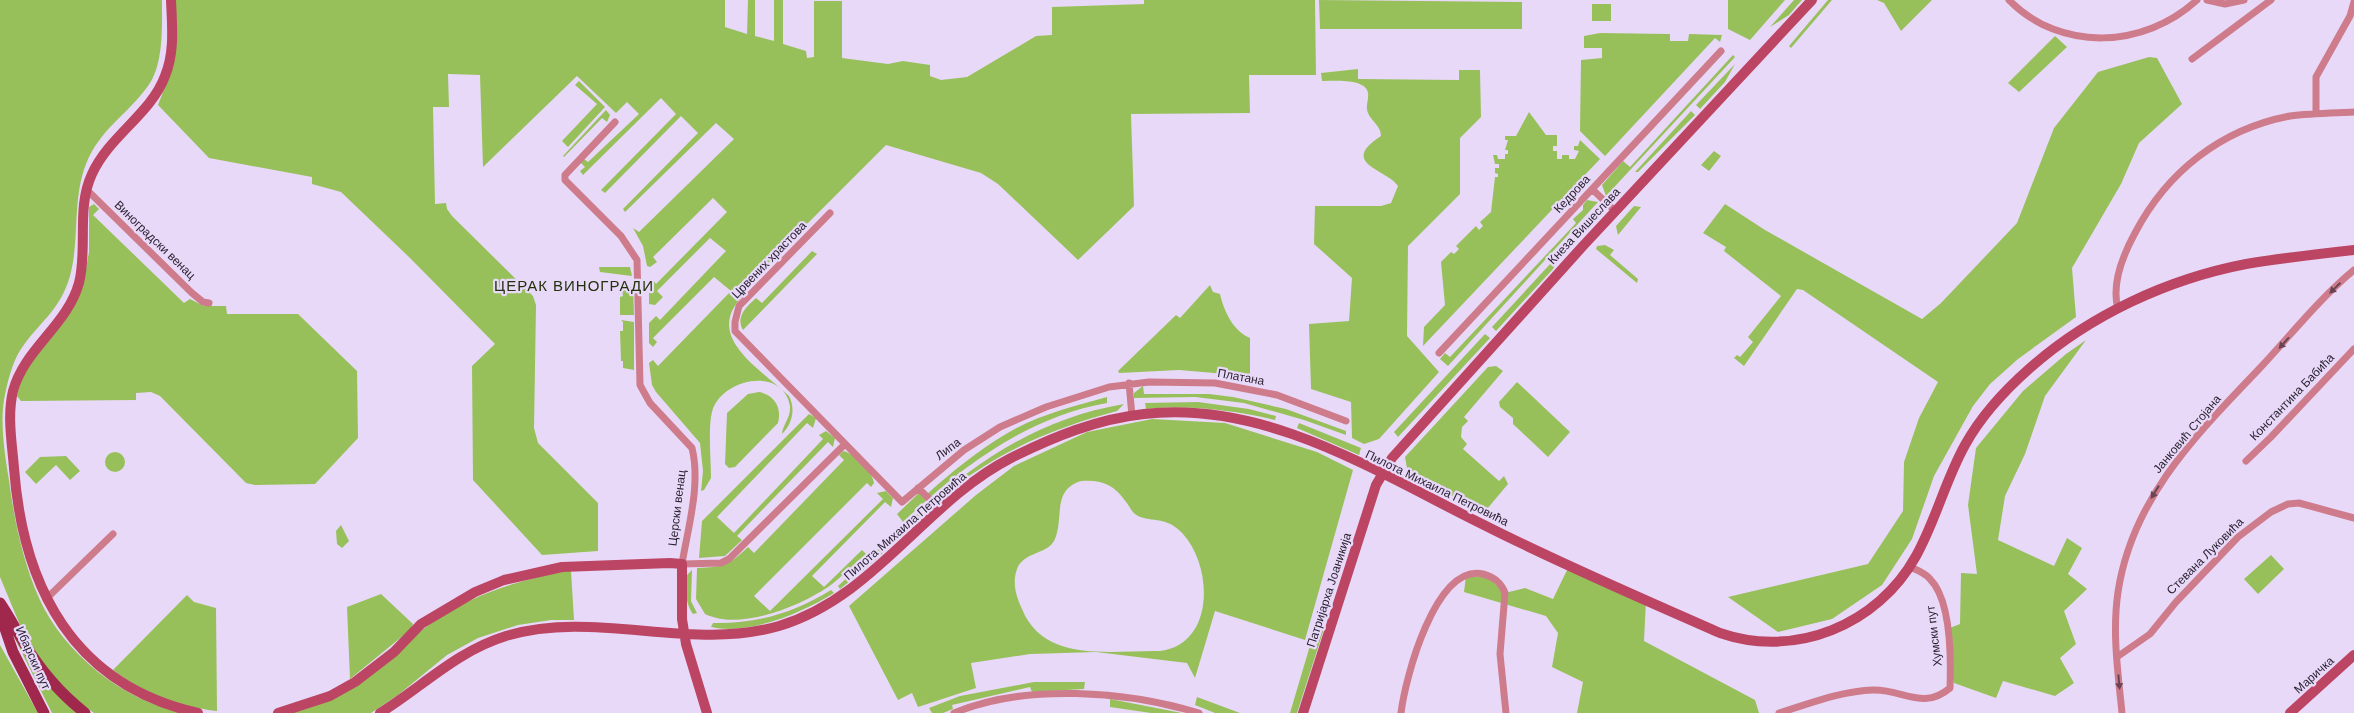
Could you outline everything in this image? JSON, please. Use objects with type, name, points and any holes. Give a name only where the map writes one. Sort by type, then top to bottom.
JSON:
[{"type":"main road","points":[[172,0],[171,52],[163,82],[154,96],[108,148],[92,173],[84,206],[79,283],[66,312],[29,356],[18,376],[10,405],[15,482],[22,522],[32,561],[46,599],[63,626],[102,668],[143,695],[198,713]]},
{"type":"main road","name":"Кнеза Вишеслава","points":[[1381,474],[1409,438],[1615,211],[1812,0]]},
{"type":"main road","name":"Пилота Михаила Петровића","points":[[380,713],[410,694],[457,658],[490,642],[522,632],[569,628],[717,634],[760,630],[787,623],[824,607],[860,582],[966,488],[1014,457],[1063,435],[1111,420],[1132,416],[1188,413],[1241,419],[1308,440],[1569,566],[1720,633],[1744,640],[1791,641],[1814,636],[1840,628],[1860,617],[1883,600],[1910,567],[1927,535],[1960,454],[1988,411],[2012,384],[2045,355],[2080,331],[2118,309],[2170,285],[2213,272],[2259,262],[2354,250]]},
{"type":"main road","name":"Патријарха Јоаникија","points":[[1303,713],[1381,474]]},
{"type":"main road","points":[[278,713],[330,696],[355,682],[394,652],[421,624],[475,592],[504,580],[562,567],[682,564]]},
{"type":"main road","name":"Церски венац","points":[[682,564],[684,634],[688,658],[707,713]]},
{"type":"main road","points":[[0,603],[40,666],[66,697],[86,713]]},
{"type":"main road","name":"Ибарски пут","points":[[0,614],[13,652],[44,713]]},
{"type":"main road","name":"Маричка","points":[[2290,713],[2354,655]]},
{"type":"main road","name":"Пилота Михаила Петровића","points":[[394,713],[410,694]]},
{"type":"street","points":[[2009,0],[2034,20],[2060,32],[2076,36],[2108,39],[2133,35],[2159,27],[2180,15],[2198,0]]},
{"type":"street","points":[[2208,0],[2225,4],[2244,0]]},
{"type":"street","points":[[2192,59],[2271,0]]},
{"type":"street","points":[[2316,113],[2316,77],[2350,16],[2354,2]]},
{"type":"street","name":"Кедрова","points":[[1439,353],[1721,51]]},
{"type":"street","points":[[2118,309],[2115,293],[2125,255],[2140,224],[2169,182],[2198,156],[2217,143],[2270,121],[2316,113],[2354,112]]},
{"type":"street","name":"Церски венац","points":[[615,122],[571,167],[565,175],[565,180],[621,236],[637,260],[640,385],[650,403],[692,448],[694,457],[694,486],[682,564]]},
{"type":"street","points":[[1592,189],[1615,211]]},
{"type":"street","name":"Виноградски венац","points":[[87,190],[192,293],[203,302],[209,303]]},
{"type":"street","name":"Црвених храстова","points":[[816,414],[742,340],[735,331],[735,322],[739,306],[830,213]]},
{"type":"street","name":"Јанковић Стојана","points":[[2122,713],[2117,657],[2118,591],[2133,538],[2148,503],[2165,474],[2200,432],[2313,310],[2354,270]]},
{"type":"street","name":"Константина Бабића","points":[[2246,461],[2272,437],[2354,349]]},
{"type":"street","name":"Платана","points":[[1128,383],[1196,381],[1237,386],[1285,398],[1346,420]]},
{"type":"street","points":[[1128,383],[1132,416]]},
{"type":"street","name":"Липа","points":[[816,414],[902,502],[964,450],[1000,427],[1064,400],[1128,383]]},
{"type":"street","points":[[682,564],[721,563],[729,559],[845,444]]},
{"type":"street","points":[[918,488],[941,510]]},
{"type":"street","name":"Стевана Луковића","points":[[2117,657],[2150,634],[2176,602],[2238,537],[2271,512],[2280,507],[2299,503],[2354,518]]},
{"type":"street","points":[[46,599],[113,534]]},
{"type":"street","name":"Хумски пут","points":[[1779,713],[1838,696],[1873,690],[1931,700],[1950,688],[1949,650],[1940,595],[1929,578],[1910,567]]},
{"type":"street","points":[[1400,713],[1414,658],[1431,617],[1454,583],[1466,576],[1476,574],[1495,579],[1503,587],[1505,593],[1500,654],[1506,713]]},
{"type":"street","points":[[954,713],[1004,699],[1046,694],[1106,694],[1199,713]]},
{"type":"green space","points":[[0,0],[162,0],[161,44],[157,67],[148,86],[106,132],[86,164],[79,191],[75,248],[70,276],[61,298],[28,339],[15,360],[4,400],[3,429],[16,525],[33,584],[50,618],[80,656],[117,686],[160,707],[182,713],[94,713],[80,703],[48,671],[22,630],[0,577]]},
{"type":"green space","points":[[175,0],[725,0],[725,27],[747,34],[748,0],[755,0],[755,36],[774,41],[774,0],[783,0],[783,44],[806,51],[807,58],[814,57],[814,1],[842,1],[842,58],[888,64],[903,61],[930,65],[930,76],[941,80],[967,77],[1036,36],[1052,35],[1052,7],[1144,4],[1144,0],[1315,0],[1316,75],[1249,75],[1250,113],[1131,114],[1134,206],[1078,260],[998,184],[981,173],[886,145],[745,286],[748,291],[734,307],[729,321],[731,335],[738,348],[749,361],[789,396],[792,416],[782,434],[790,406],[785,393],[776,385],[764,381],[751,381],[727,391],[717,401],[712,412],[710,435],[711,478],[704,490],[701,491],[703,471],[700,443],[656,392],[652,385],[649,363],[653,360],[658,366],[731,291],[714,277],[653,338],[657,342],[653,347],[649,343],[649,323],[656,316],[660,320],[726,251],[710,238],[657,291],[663,297],[655,305],[649,304],[649,285],[653,280],[656,284],[727,212],[713,198],[653,257],[657,262],[650,267],[647,266],[643,246],[633,228],[639,232],[734,139],[716,123],[625,212],[623,209],[698,133],[681,116],[605,193],[601,190],[676,114],[661,98],[583,175],[580,171],[585,167],[580,162],[584,159],[588,162],[639,114],[627,102],[616,113],[577,76],[483,167],[480,75],[448,74],[449,107],[433,107],[435,204],[446,203],[447,209],[452,216],[533,296],[536,305],[534,428],[538,443],[598,503],[598,551],[542,555],[473,480],[472,366],[495,344],[341,192],[312,184],[312,177],[209,158],[158,105],[171,71]]},
{"type":"green space","points":[[1319,0],[1522,2],[1522,29],[1320,29]]},
{"type":"green space","points":[[1728,0],[1785,0],[1750,40],[1728,29]]},
{"type":"green space","points":[[1794,0],[1802,0],[1789,15],[1770,27]]},
{"type":"green space","points":[[1828,0],[1832,0],[1791,48],[1789,46]]},
{"type":"green space","points":[[1877,0],[1932,0],[1901,31],[1884,3]]},
{"type":"green space","points":[[1592,4],[1611,4],[1611,21],[1592,21]]},
{"type":"green space","points":[[1600,33],[1670,34],[1670,41],[1688,41],[1689,34],[1722,35],[1720,42],[1715,38],[1605,156],[1580,131],[1581,60],[1602,58],[1602,48],[1584,48],[1584,36]]},
{"type":"green space","points":[[2055,36],[2067,47],[2019,92],[2008,83]]},
{"type":"green space","points":[[1733,55],[1735,57],[1606,196],[1602,185],[1623,161],[1630,167]]},
{"type":"green space","points":[[2149,57],[2157,58],[2182,104],[2139,143],[2121,184],[2072,268],[2076,317],[2018,359],[1990,384],[1973,406],[1934,476],[1912,539],[1882,585],[1832,619],[1778,632],[1728,597],[1868,564],[1903,511],[1904,462],[1919,418],[1938,382],[1803,290],[1797,289],[1744,366],[1734,358],[1737,355],[1740,357],[1753,342],[1748,337],[1781,296],[1724,251],[1726,247],[1703,233],[1725,204],[1765,230],[1922,319],[1941,303],[2017,223],[2054,128],[2098,72]]},
{"type":"green space","points":[[1735,64],[1725,82],[1700,109],[1696,105]]},
{"type":"green space","points":[[1358,69],[1358,79],[1459,80],[1459,70],[1480,70],[1481,117],[1460,138],[1460,194],[1408,246],[1407,336],[1439,372],[1379,439],[1364,444],[1352,438],[1351,402],[1311,389],[1309,324],[1349,321],[1352,278],[1314,244],[1315,206],[1381,206],[1391,203],[1398,186],[1365,160],[1364,153],[1369,145],[1381,136],[1380,129],[1367,110],[1368,93],[1366,88],[1348,81],[1322,81],[1321,73]]},
{"type":"green space","points":[[579,81],[605,107],[568,147],[562,141],[597,104],[575,85]]},
{"type":"green space","points":[[606,110],[610,115],[607,122],[602,118],[564,157],[563,156]]},
{"type":"green space","points":[[1691,111],[1695,115],[1638,172],[1635,172]]},
{"type":"green space","points":[[1529,112],[1546,135],[1557,135],[1557,146],[1553,146],[1553,151],[1557,151],[1557,159],[1562,159],[1562,155],[1569,155],[1569,159],[1575,159],[1579,151],[1574,150],[1574,146],[1578,146],[1580,140],[1600,159],[1423,346],[1424,327],[1445,305],[1441,262],[1451,252],[1454,254],[1459,249],[1456,246],[1476,226],[1479,230],[1483,226],[1480,222],[1491,212],[1495,177],[1498,177],[1498,174],[1495,173],[1495,168],[1499,168],[1499,164],[1495,164],[1493,155],[1497,155],[1498,159],[1505,159],[1505,154],[1508,154],[1508,150],[1505,150],[1508,140],[1505,140],[1505,136],[1516,136]]},
{"type":"green space","points":[[1714,151],[1721,156],[1709,171],[1701,165]]},
{"type":"green space","points":[[1587,200],[1598,202],[1448,366],[1440,359],[1445,353],[1450,357],[1576,223],[1573,219],[1583,210],[1583,205]]},
{"type":"green space","points":[[94,204],[99,209],[93,215],[184,303],[190,299],[204,306],[226,306],[227,314],[298,314],[357,371],[358,438],[315,484],[255,485],[246,483],[160,396],[151,392],[136,393],[136,400],[21,401],[17,396],[21,379],[85,274],[89,252],[89,207]]},
{"type":"green space","points":[[1634,206],[1641,207],[1618,235],[1616,226]]},
{"type":"green space","points":[[1600,210],[1596,219],[1559,258],[1553,269],[1496,331],[1492,327]]},
{"type":"green space","points":[[1605,245],[1614,250],[1610,255],[1638,279],[1637,283],[1596,249],[1597,246]]},
{"type":"green space","points":[[812,251],[817,254],[743,330],[740,321],[746,308],[756,298],[762,303]]},
{"type":"green space","points":[[599,267],[630,267],[632,276],[600,272]]},
{"type":"green space","points":[[1210,285],[1213,292],[1220,294],[1230,320],[1239,331],[1250,338],[1250,376],[1179,370],[1119,373],[1118,371],[1176,315],[1180,318]]},
{"type":"green space","points":[[619,286],[633,287],[634,315],[620,315],[620,297],[623,296],[622,289]]},
{"type":"green space","points":[[621,320],[634,322],[634,370],[623,368],[623,361],[621,361],[620,331],[623,331],[623,322]]},
{"type":"green space","points":[[1485,334],[1490,338],[1398,437],[1394,432]]},
{"type":"green space","points":[[2086,340],[2045,396],[2025,454],[2005,496],[1998,540],[2054,566],[2067,538],[2082,548],[2068,574],[2087,589],[2064,611],[2076,644],[2060,658],[2074,683],[2055,696],[2003,681],[1996,698],[1954,683],[1950,665],[1947,629],[1960,624],[1961,573],[1977,574],[1968,505],[1976,448],[2023,391],[2066,354]]},
{"type":"green space","points":[[1496,366],[1503,371],[1464,417],[1468,421],[1462,427],[1461,437],[1467,444],[1463,449],[1499,481],[1504,476],[1508,484],[1487,509],[1478,509],[1408,474],[1405,457],[1488,367]]},
{"type":"green space","points":[[1517,382],[1570,432],[1548,457],[1513,424],[1513,418],[1500,407],[1499,402]]},
{"type":"green space","points":[[1143,386],[1144,394],[1209,394],[1233,397],[1286,409],[1346,431],[1346,435],[1304,420],[1244,403],[1195,397],[1134,398],[1134,393]]},
{"type":"green space","points":[[759,392],[769,396],[776,403],[779,412],[778,423],[735,467],[729,468],[725,464],[727,413],[748,394]]},
{"type":"green space","points":[[1107,397],[1107,403],[1078,410],[1023,432],[997,447],[948,482],[903,522],[897,514],[922,490],[927,494],[975,455],[1018,427],[1055,412]]},
{"type":"green space","points":[[1198,402],[1249,409],[1276,416],[1275,420],[1211,409],[1146,409],[1145,403]]},
{"type":"green space","points":[[1124,404],[1117,411],[1041,436],[989,463],[946,495],[890,547],[840,589],[838,586],[935,499],[968,473],[1002,450],[1040,430],[1080,415]]},
{"type":"green space","points":[[809,414],[816,418],[813,428],[807,423],[717,517],[734,533],[823,439],[819,435],[826,431],[835,438],[833,447],[828,442],[737,536],[742,540],[725,556],[699,558],[702,521]]},
{"type":"green space","points":[[1152,419],[1225,423],[1317,452],[1353,470],[1305,640],[1215,611],[1195,678],[1187,663],[1096,652],[1030,654],[971,663],[976,688],[918,707],[912,693],[898,700],[849,606],[976,495],[1014,466],[1087,432]],"holes":[[[1081,481],[1101,482],[1112,487],[1122,496],[1134,513],[1140,517],[1170,524],[1183,534],[1193,548],[1200,565],[1203,602],[1199,620],[1191,634],[1178,645],[1160,651],[1121,652],[1081,650],[1063,646],[1046,639],[1032,627],[1022,609],[1015,589],[1015,579],[1020,563],[1052,544],[1058,531],[1062,498],[1072,485]]]},
{"type":"green space","points":[[1299,423],[1361,448],[1359,455],[1297,428]]},
{"type":"green space","points":[[843,451],[852,455],[862,464],[874,483],[871,487],[867,483],[754,596],[770,611],[883,499],[877,493],[886,491],[893,498],[891,507],[885,502],[812,576],[824,587],[862,550],[866,554],[828,587],[816,595],[785,609],[735,620],[719,619],[705,614],[696,599],[697,568],[726,564],[748,547],[754,553],[844,460],[839,455]]},
{"type":"green space","points":[[115,452],[122,455],[125,462],[122,469],[115,472],[108,469],[105,462],[108,455]]},
{"type":"green space","points":[[66,456],[80,471],[70,480],[56,465],[36,484],[25,472],[40,457]]},
{"type":"green space","points":[[341,525],[349,541],[342,548],[337,544],[336,531]]},
{"type":"green space","points":[[2271,555],[2284,569],[2258,594],[2244,579]]},
{"type":"green space","points":[[1569,566],[1646,600],[1644,641],[1755,700],[1759,713],[1577,713],[1583,682],[1552,667],[1558,633],[1546,616],[1464,592],[1466,576],[1490,577],[1505,593],[1525,588],[1553,599]]},
{"type":"green space","points":[[571,570],[574,620],[551,620],[518,625],[478,638],[447,655],[398,695],[371,713],[291,713],[312,707],[349,687],[433,622],[466,603],[499,588]]},
{"type":"green space","points":[[692,570],[691,601],[697,613],[693,614],[688,605],[686,590],[687,575]]},
{"type":"green space","points":[[831,590],[834,593],[822,600],[775,620],[742,628],[726,629],[711,627],[713,623],[729,623],[774,616],[803,605]]},
{"type":"green space","points":[[381,594],[413,624],[410,630],[350,679],[347,607]]},
{"type":"green space","points":[[187,595],[194,602],[216,608],[217,711],[189,706],[162,698],[137,686],[113,670]]},
{"type":"green space","points":[[1322,605],[1325,606],[1323,632],[1297,713],[1290,713]]},
{"type":"green space","points":[[11,631],[82,713],[52,713]]},
{"type":"green space","points":[[0,645],[38,713],[0,713]]},
{"type":"green space","points":[[1034,682],[1085,682],[1084,689],[1032,692],[1030,687],[952,705],[953,709],[943,713],[932,713],[929,708],[960,696]]},
{"type":"green space","points":[[1197,697],[1240,713],[1215,713],[1195,705]]},
{"type":"green space","points":[[1110,699],[1182,713],[1151,713],[1110,707]]},
{"type":"district","name":"ЦЕРАК ВИНОГРАДИ","points":[[574,286]]}]
